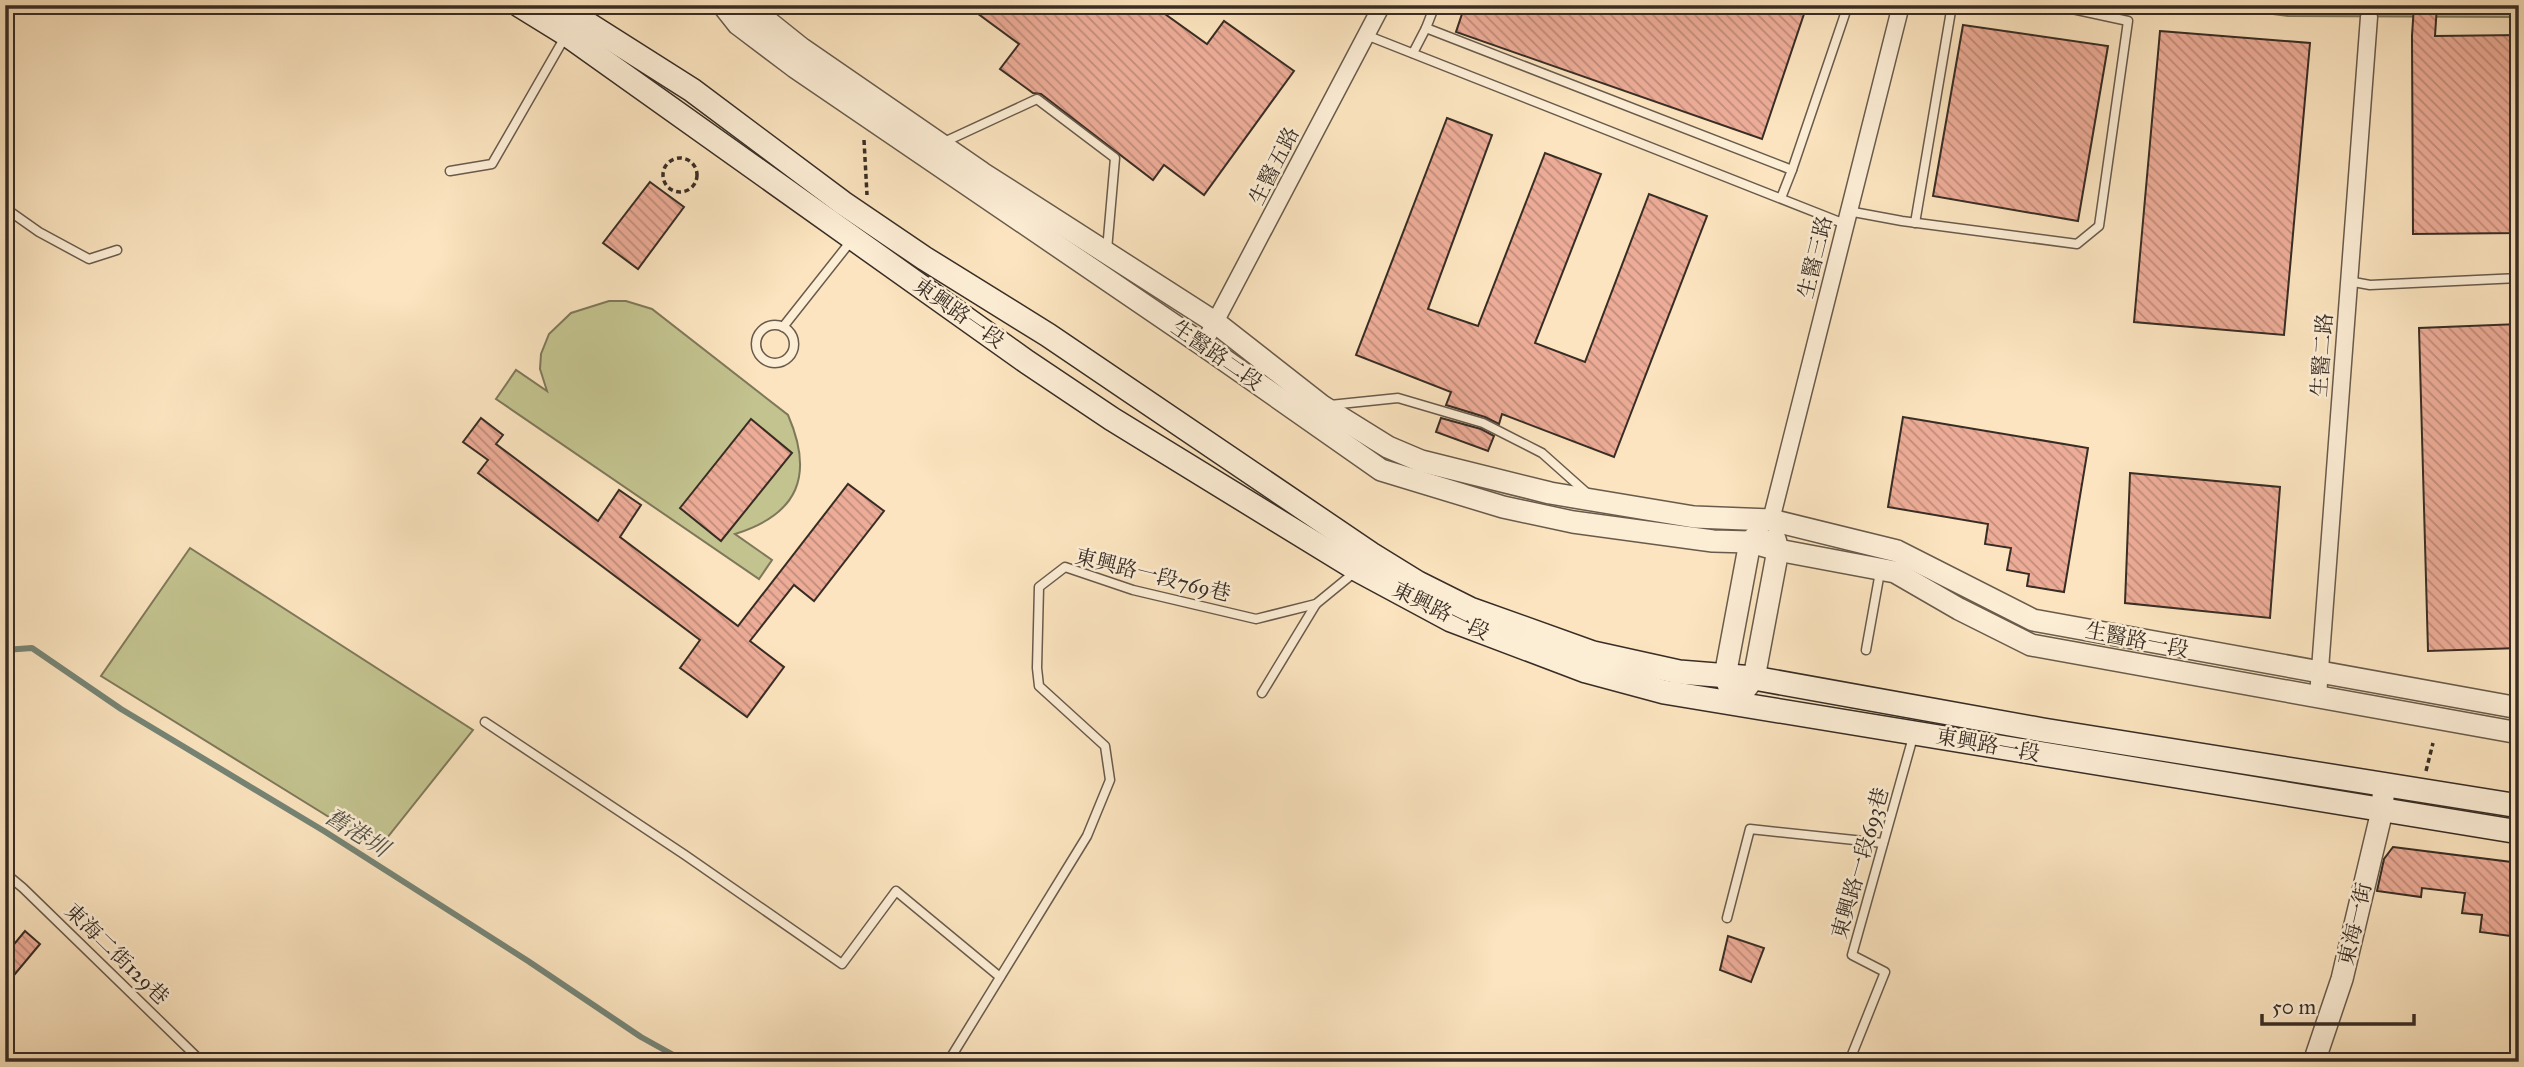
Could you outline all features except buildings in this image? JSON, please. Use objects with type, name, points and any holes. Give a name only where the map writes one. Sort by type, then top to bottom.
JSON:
[{"type":"main road","name":"東興路一段","points":[[519,5],[566,34],[1027,362],[1112,419],[1364,562],[1418,583],[1470,609],[1593,653],[1679,672],[1754,678],[2043,730],[2519,806]]},
{"type":"main road","name":"東興路一段","points":[[558,5],[692,90],[923,258],[1048,335],[1364,562],[1451,620],[1586,671],[1664,692],[2519,832]]},
{"type":"street","name":"生醫路二段","points":[[723,5],[738,24],[795,67],[1203,345],[1381,470],[1503,507],[1573,522],[1713,541],[1750,542],[1778,550]]},
{"type":"street","name":"生醫路二段","points":[[747,5],[802,49],[940,144],[1216,323],[1322,406],[1388,447],[1421,461],[1550,493],[1694,517],[1771,520]]},
{"type":"street","name":"生醫五路","points":[[1203,345],[1382,5]]},
{"type":"street","name":"生醫三路","points":[[1771,520],[1901,5]]},
{"type":"street","name":"生醫二路","points":[[2318,696],[2369,17]]},
{"type":"street","points":[[1735,703],[1725,676],[1750,542],[1771,520]]},
{"type":"street","points":[[1735,703],[1754,678],[1778,550],[1771,520]]},
{"type":"street","name":"生醫路一段","points":[[1771,520],[1897,551],[2034,620],[2519,708]]},
{"type":"street","name":"生醫路一段","points":[[1778,550],[1895,572],[1959,609],[2031,645],[2519,733]]},
{"type":"street","name":"東海一街","points":[[2314,1062],[2342,979],[2382,811],[2384,784]]},
{"type":"lane","points":[[1413,54],[1435,5]]},
{"type":"lane","points":[[1780,198],[1792,170],[1847,5]]},
{"type":"lane","points":[[1915,222],[1952,5]]},
{"type":"lane","points":[[1365,34],[1780,198],[1846,218],[1915,222],[2077,243],[2099,226],[2128,21],[2054,5]]},
{"type":"lane","points":[[1426,28],[1792,170]]},
{"type":"lane","points":[[450,171],[492,164],[566,34]]},
{"type":"lane","points":[[940,144],[1037,99],[1115,158],[1106,253]]},
{"type":"lane","points":[[5,208],[39,232],[89,259],[117,250]]},
{"type":"lane","points":[[783,327],[868,219]]},
{"type":"lane","points":[[2348,281],[2370,285],[2519,278]]},
{"type":"lane","points":[[783,327],[792,336],[790,354],[781,362],[763,359],[757,349],[757,337],[765,328],[783,327]]},
{"type":"lane","points":[[1322,406],[1398,398],[1483,424],[1542,453],[1595,501]]},
{"type":"lane","name":"東興路一段769巷","points":[[948,1062],[1087,836],[1110,780],[1105,746],[1039,685],[1039,587],[1065,567],[1133,590],[1256,619],[1315,604],[1364,562]]},
{"type":"lane","points":[[1866,650],[1881,569]]},
{"type":"lane","points":[[1262,693],[1315,604]]},
{"type":"lane","points":[[485,722],[685,855],[842,964],[896,891],[1000,977]]},
{"type":"lane","name":"東興路一段693巷","points":[[1849,1062],[1885,972],[1852,956],[1914,733]]},
{"type":"lane","points":[[1727,918],[1751,829],[1883,843]]},
{"type":"lane","name":"東海二街129巷","points":[[5,873],[202,1062]]},
{"type":"path","points":[[863,113],[868,219]]},
{"type":"path","points":[[674,158],[685,158],[697,169],[696,181],[689,190],[678,192],[667,186],[663,170],[674,158]]},
{"type":"path","points":[[2422,790],[2433,743]]},
{"type":"green space","points":[[2204,5],[2519,5],[2519,17],[2288,16]]},
{"type":"green space","points":[[609,301],[626,301],[652,309],[788,415],[800,456],[800,474],[795,490],[787,503],[774,515],[757,526],[735,534],[772,560],[759,579],[496,399],[516,370],[547,391],[540,369],[541,354],[549,334],[571,313]]},
{"type":"green space","points":[[190,548],[473,730],[379,848],[101,676]]},
{"type":"waterway","name":"舊港圳","points":[[5,650],[32,648],[121,709],[324,831],[528,961],[641,1037],[686,1062]]}]
